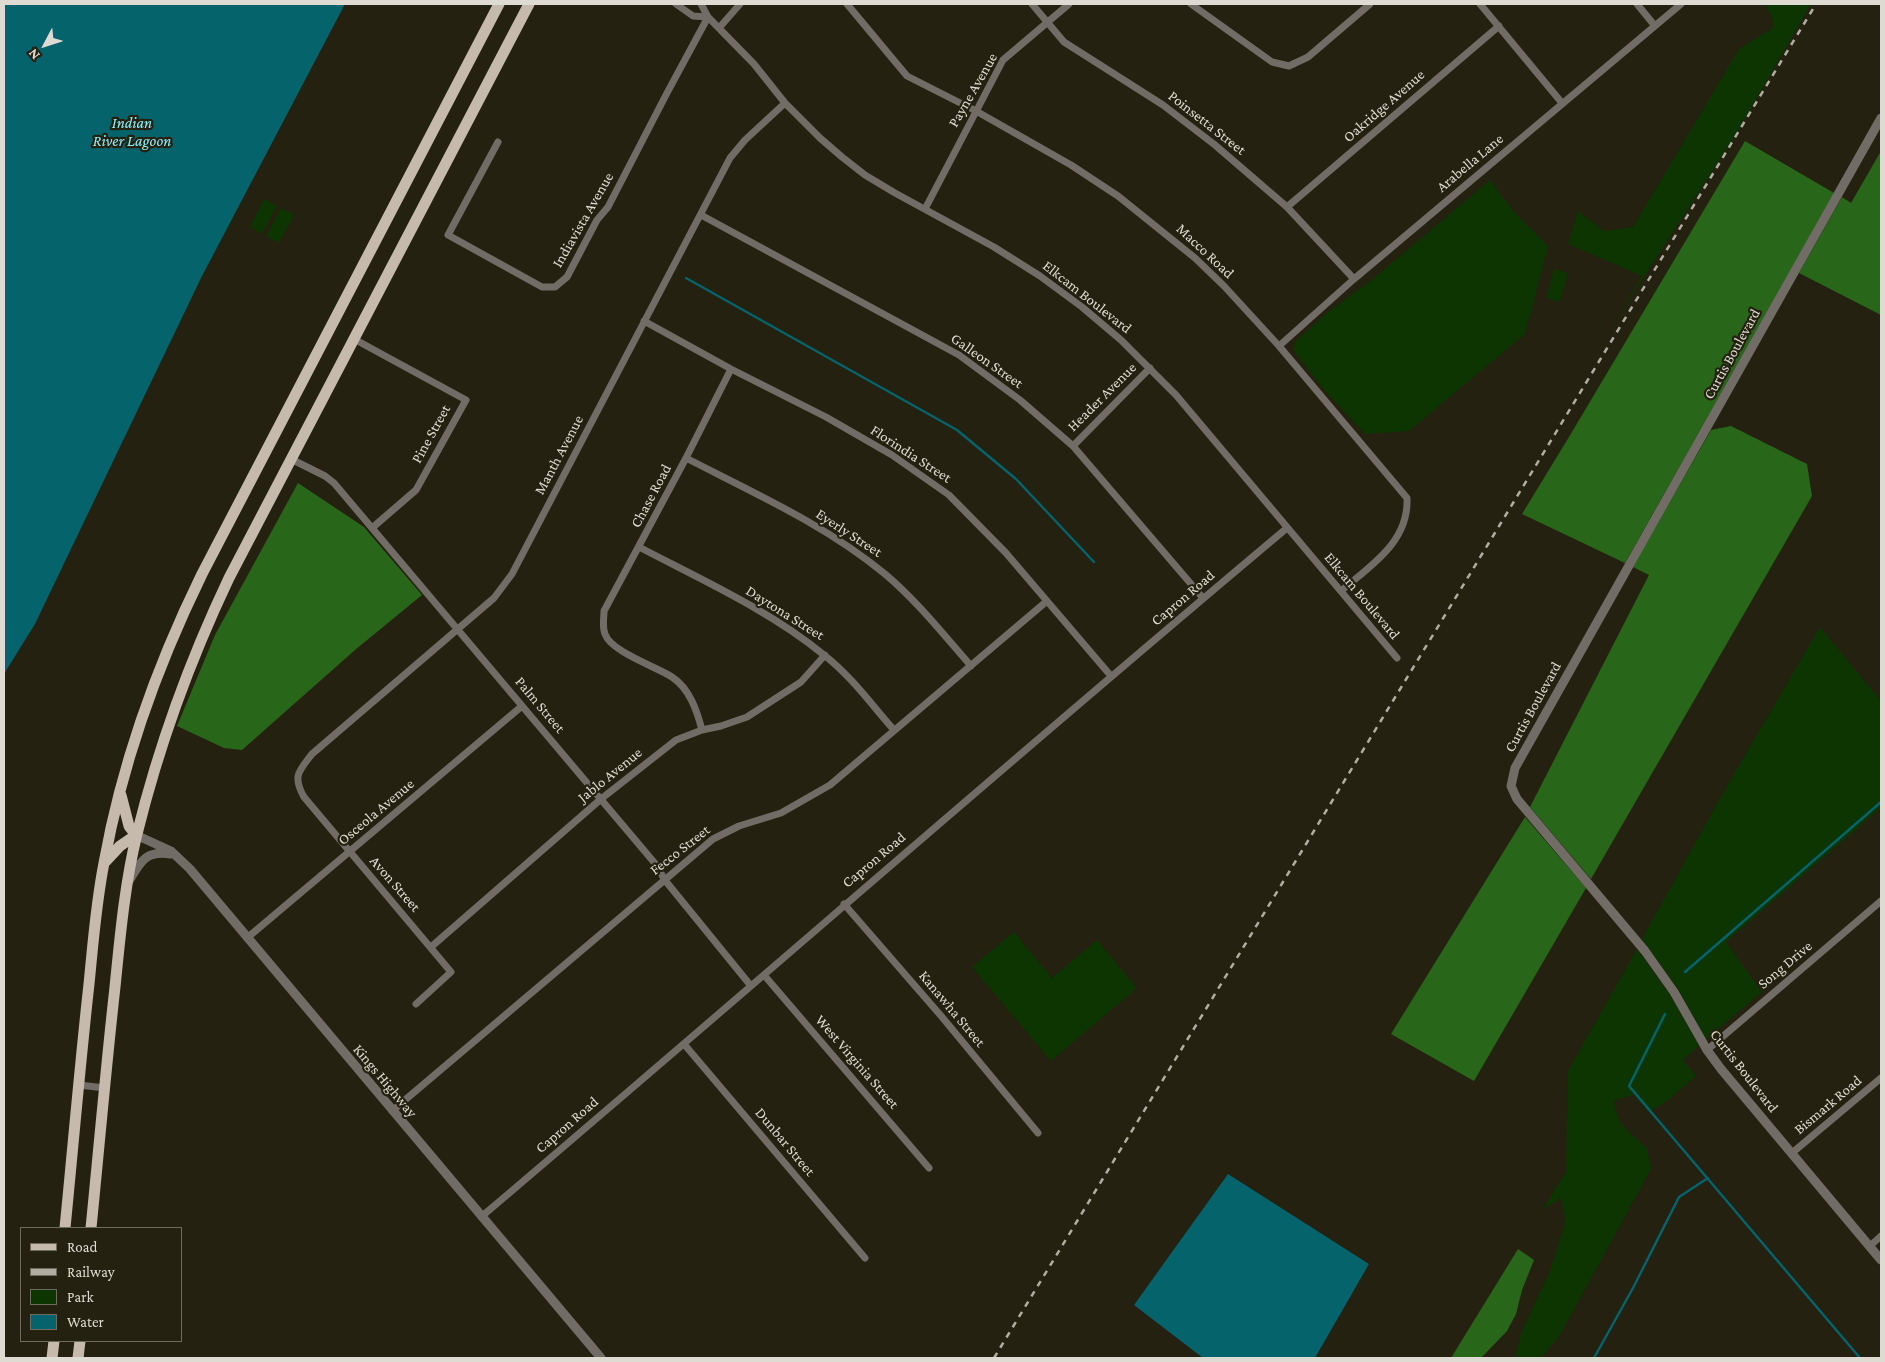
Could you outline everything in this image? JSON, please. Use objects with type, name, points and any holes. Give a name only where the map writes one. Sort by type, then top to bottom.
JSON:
[{"type":"main road","points":[[65,1227],[104,863],[120,791],[152,689],[185,609],[499,4]]},
{"type":"main road","points":[[91,1227],[119,949],[129,881],[136,835],[164,740],[192,662],[229,578],[529,4]]},
{"type":"main road","points":[[120,791],[129,826],[136,835]]},
{"type":"main road","points":[[104,863],[120,846],[136,835]]},
{"type":"main road","points":[[52,1358],[54,1342]]},
{"type":"main road","points":[[78,1358],[80,1342]]},
{"type":"street","name":"Elkcam Boulevard","points":[[676,4],[693,16],[708,17]]},
{"type":"street","name":"Elkcam Boulevard","points":[[701,4],[708,17],[754,64],[786,103],[820,138],[842,157],[866,175],[994,247],[1040,276],[1082,307],[1150,368],[1176,395],[1397,658]]},
{"type":"street","points":[[719,28],[740,4]]},
{"type":"street","name":"Macco Road","points":[[847,4],[907,76],[976,111],[1071,164],[1118,196],[1163,231],[1224,286],[1279,346],[1407,498],[1406,520],[1393,544],[1388,551],[1341,591]]},
{"type":"street","name":"Poinsetta Street","points":[[1032,4],[1064,42],[1163,105],[1216,145],[1287,207],[1354,279]]},
{"type":"street","name":"Payne Avenue","points":[[925,209],[1003,60],[1069,4]]},
{"type":"street","points":[[1191,4],[1272,62],[1283,66],[1290,66],[1308,57],[1367,5]]},
{"type":"street","points":[[1480,4],[1562,103]]},
{"type":"street","points":[[1636,4],[1655,26]]},
{"type":"street","name":"Arabella Lane","points":[[1279,346],[1354,279],[1681,4]]},
{"type":"street","name":"Indiavista Avenue","points":[[498,142],[448,235],[542,287],[554,287],[567,277],[597,220],[608,207],[708,17]]},
{"type":"street","name":"Oakridge Avenue","points":[[1287,207],[1499,26]]},
{"type":"street","name":"Manth Avenue","points":[[298,772],[312,754],[494,598],[512,574],[730,158],[744,140],[786,103]]},
{"type":"street","name":"Curtis Boulevard","points":[[1881,118],[1519,760],[1511,786],[1517,799],[1645,951],[1674,992],[1707,1050],[1881,1260]]},
{"type":"street","name":"Galleon Street","points":[[700,215],[959,355],[1020,400],[1072,446],[1204,598]]},
{"type":"street","name":"Florindia Street","points":[[644,321],[730,369],[826,417],[892,455],[949,495],[1006,553],[1111,676]]},
{"type":"street","name":"Pine Street","points":[[354,339],[466,400],[416,490],[372,528]]},
{"type":"street","name":"Header Avenue","points":[[1072,446],[1150,368]]},
{"type":"street","name":"Chase Road","points":[[702,730],[697,711],[686,690],[673,677],[613,645],[605,636],[603,625],[604,612],[686,458],[730,369]]},
{"type":"street","name":"Eyerly Street","points":[[686,458],[787,510],[845,544],[886,575],[912,600],[971,666]]},
{"type":"street","name":"Palm Street","points":[[291,459],[330,480],[372,528],[658,867],[664,879],[752,986]]},
{"type":"street","name":"Capron Road","points":[[481,1217],[1111,676],[1288,528]]},
{"type":"street","name":"Daytona Street","points":[[639,547],[745,603],[792,631],[825,656],[858,686],[894,730]]},
{"type":"street","name":"Fecco Street","points":[[392,1111],[713,839],[739,826],[781,813],[830,786],[1048,601]]},
{"type":"street","name":"Jablo Avenue","points":[[431,947],[601,799],[676,740],[746,717],[801,682],[825,656]]},
{"type":"street","name":"Osceola Avenue","points":[[247,938],[522,706]]},
{"type":"street","name":"Avon Street","points":[[298,772],[297,785],[304,797],[451,972],[416,1004]]},
{"type":"street","name":"Kings Highway","points":[[136,835],[171,851],[190,869],[601,1358]]},
{"type":"street","points":[[129,881],[141,861],[148,855],[158,853],[174,854]]},
{"type":"street","name":"Song Drive","points":[[1707,1050],[1881,901]]},
{"type":"street","name":"Kanawha Street","points":[[844,904],[942,1017],[1038,1133]]},
{"type":"street","name":"West Virginia Street","points":[[764,975],[929,1168]]},
{"type":"street","name":"Dunbar Street","points":[[684,1044],[865,1258]]},
{"type":"street","name":"Bismark Road","points":[[1792,1153],[1881,1078]]},
{"type":"street","points":[[79,1085],[105,1088]]},
{"type":"street","points":[[1870,1246],[1881,1236]]},
{"type":"green space","points":[[1765,4],[1811,4],[1733,139],[1611,328],[1642,276],[1568,244],[1578,211],[1604,231],[1633,227],[1739,49],[1773,28],[1772,17]]},
{"type":"green space","points":[[1745,141],[1834,193],[1625,563],[1522,514]]},
{"type":"green space","points":[[1881,151],[1881,315],[1799,273],[1842,197],[1851,203]]},
{"type":"green space","points":[[1490,180],[1513,211],[1548,246],[1525,334],[1409,431],[1365,434],[1325,391],[1294,351],[1295,342],[1327,313],[1373,279]]},
{"type":"green space","points":[[264,199],[277,206],[262,234],[250,227]]},
{"type":"green space","points":[[281,208],[294,215],[279,243],[266,236]]},
{"type":"green space","points":[[1554,269],[1568,273],[1560,302],[1546,298]]},
{"type":"green space","points":[[1731,426],[1807,464],[1812,496],[1591,879],[1530,807],[1649,575],[1633,567],[1711,430]]},
{"type":"green space","points":[[298,483],[364,527],[422,595],[355,650],[242,750],[224,748],[177,726],[215,635]]},
{"type":"green space","points":[[1820,627],[1881,701],[1881,808],[1726,942],[1762,992],[1706,1039],[1678,989],[1642,939],[1723,793]]},
{"type":"green space","points":[[1525,817],[1586,888],[1474,1081],[1391,1034]]},
{"type":"green space","points":[[1014,932],[1052,978],[1097,940],[1137,988],[1051,1061],[972,967]]},
{"type":"green space","points":[[1637,949],[1670,995],[1699,1046],[1683,1060],[1696,1076],[1667,1101],[1649,1112],[1634,1095],[1618,1099],[1614,1102],[1619,1121],[1647,1148],[1651,1169],[1560,1335],[1541,1358],[1515,1358],[1521,1333],[1550,1271],[1564,1227],[1565,1217],[1561,1198],[1542,1210],[1566,1172],[1568,1071]]},
{"type":"green space","points":[[1518,1249],[1534,1260],[1522,1290],[1516,1314],[1507,1331],[1481,1358],[1451,1358]]},
{"type":"water","name":"Indian River Lagoon","points":[[4,4],[345,4],[201,278],[35,624],[4,674]]},
{"type":"water","points":[[1228,1174],[1369,1264],[1315,1358],[1203,1358],[1134,1305]]},
{"type":"waterway","points":[[686,278],[957,430],[1016,479],[1094,562]]},
{"type":"waterway","points":[[1685,972],[1881,802]]},
{"type":"waterway","points":[[1665,1014],[1629,1086],[1860,1358]]},
{"type":"waterway","points":[[1594,1358],[1633,1288],[1679,1197],[1708,1178]]},
{"type":"railway","points":[[994,1358],[1816,4]]}]
